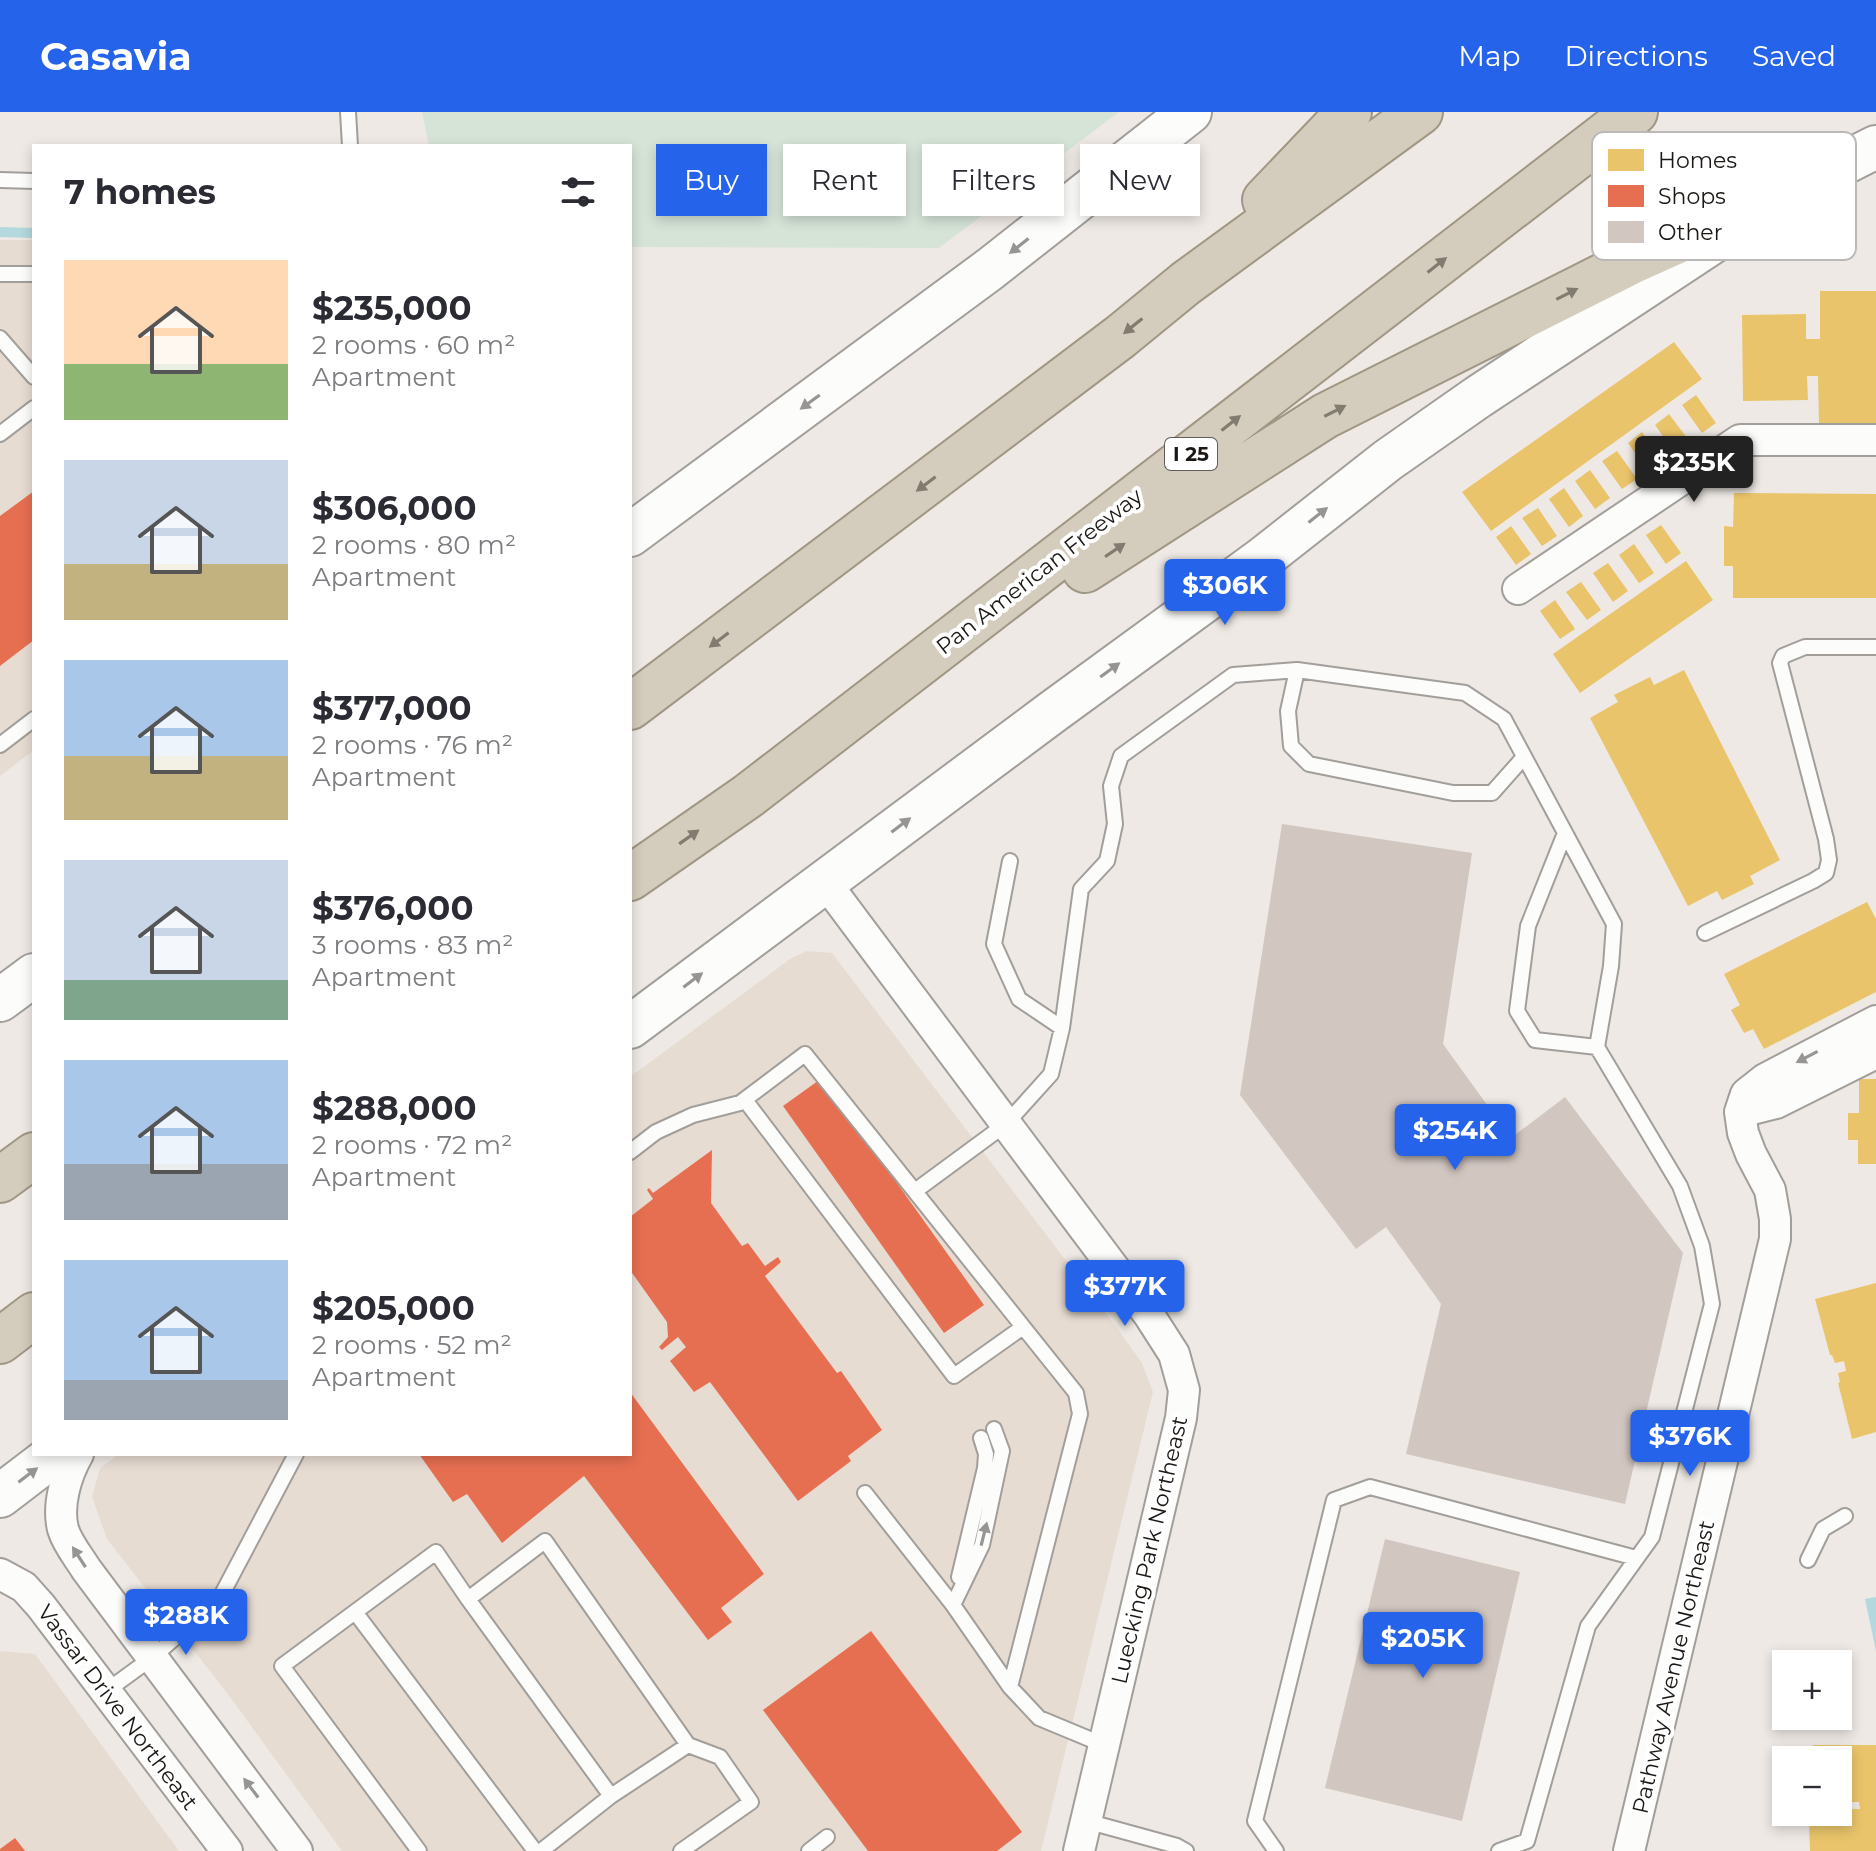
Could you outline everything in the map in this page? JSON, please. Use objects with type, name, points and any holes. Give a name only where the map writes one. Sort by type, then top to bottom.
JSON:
[{"type":"highway","points":[[1186,283],[1349,112]]},
{"type":"highway","points":[[632,705],[1120,337],[1186,283],[1420,112]]},
{"type":"highway","name":"Pan American Freeway","points":[[1609,132],[1635,112]]},
{"type":"highway","name":"Pan American Freeway","points":[[632,877],[748,796],[1592,145]]},
{"type":"highway","points":[[748,796],[1118,547],[1325,416],[1635,260]]},
{"type":"highway","points":[[0,1180],[32,1156]]},
{"type":"highway","points":[[0,1341],[32,1317]]},
{"type":"main road","points":[[632,534],[990,269],[1190,112]]},
{"type":"main road","points":[[1856,157],[1876,147]]},
{"type":"main road","points":[[632,1026],[1262,559],[1388,460],[1685,260]]},
{"type":"main road","points":[[0,1000],[32,976]]},
{"type":"main road","points":[[0,1496],[52,1456]]},
{"type":"street","points":[[1518,589],[1740,440],[1876,440]]},
{"type":"street","name":"Luecking Park Northeast","points":[[825,882],[1149,1315],[1174,1354],[1184,1390],[1181,1418],[1079,1851]]},
{"type":"street","points":[[1740,1112],[1746,1094],[1765,1079],[1876,1021]]},
{"type":"street","points":[[1740,1112],[1776,1103],[1876,1053]]},
{"type":"street","name":"Pathway Avenue Northeast","points":[[1629,1851],[1775,1239],[1770,1190],[1751,1154],[1743,1133],[1740,1112]]},
{"type":"street","points":[[77,1456],[67,1477],[62,1507],[63,1528],[70,1545],[297,1851]]},
{"type":"street","name":"Vassar Drive Northeast","points":[[0,1574],[24,1587],[33,1596],[227,1851]]},
{"type":"lane","points":[[348,112],[350,144]]},
{"type":"lane","points":[[0,180],[32,181]]},
{"type":"lane","points":[[0,274],[32,274]]},
{"type":"lane","points":[[0,338],[32,375]]},
{"type":"lane","points":[[0,434],[32,410]]},
{"type":"lane","points":[[1705,933],[1826,873],[1829,860],[1826,839],[1780,663],[1783,656],[1805,647],[1876,647]]},
{"type":"lane","points":[[1297,670],[1288,711],[1291,746],[1309,764],[1453,793],[1492,793],[1524,757]]},
{"type":"lane","points":[[915,1191],[1006,1124],[1051,1074],[1062,1028],[1081,889],[1107,861],[1115,824],[1111,786],[1121,756],[1233,675],[1297,670],[1465,693],[1504,719],[1614,924],[1611,966],[1597,1047],[1680,1186],[1702,1246],[1712,1304],[1652,1537],[1588,1626],[1527,1841],[1499,1851]]},
{"type":"lane","points":[[0,745],[32,721]]},
{"type":"lane","points":[[1565,833],[1528,926],[1517,1011],[1535,1040],[1597,1047]]},
{"type":"lane","points":[[1010,861],[994,944],[1019,999],[1062,1028]]},
{"type":"lane","points":[[632,1150],[656,1132],[693,1115],[740,1103],[805,1054],[1076,1393],[1080,1414],[1010,1687]]},
{"type":"lane","points":[[745,1100],[954,1376],[1023,1327]]},
{"type":"lane","points":[[953,1605],[982,1545],[1002,1451],[988,1434]]},
{"type":"lane","points":[[105,1692],[153,1657],[220,1598],[295,1456]]},
{"type":"lane","points":[[1276,1851],[1255,1821],[1334,1500],[1370,1487],[1636,1558]]},
{"type":"lane","points":[[865,1493],[953,1605],[1010,1687],[1039,1718],[1104,1745]]},
{"type":"lane","points":[[1808,1560],[1823,1529],[1845,1516]]},
{"type":"lane","points":[[468,1599],[545,1541],[688,1745],[720,1757],[751,1802],[681,1851]]},
{"type":"lane","points":[[419,1851],[282,1666],[436,1552],[611,1796]]},
{"type":"lane","points":[[355,1612],[538,1851],[611,1796],[688,1745]]},
{"type":"lane","points":[[1086,1821],[1186,1851]]},
{"type":"lane","points":[[809,1851],[827,1837]]},
{"type":"shaded area","points":[[0,240],[32,240],[32,752],[0,776]]},
{"type":"shaded area","points":[[807,951],[832,953],[1114,1324],[1142,1363],[1153,1392],[1041,1851],[342,1851],[227,1693],[107,1539],[92,1497],[100,1468],[116,1456],[632,1456],[632,1076],[790,959]]},
{"type":"shaded area","points":[[0,1651],[35,1654],[179,1851],[0,1851]]},
{"type":"green space","points":[[422,112],[1119,112],[1064,154],[1064,144],[922,144],[922,216],[981,216],[939,248],[632,247],[632,144],[429,144]]},
{"type":"water","points":[[1876,1597],[1876,1651],[1865,1599]]},
{"type":"building: Homes","points":[[1820,291],[1876,291],[1876,423],[1819,423],[1818,376],[1807,376],[1808,400],[1743,401],[1742,315],[1806,314],[1806,339],[1820,339]]},
{"type":"building: Homes","points":[[1674,342],[1702,379],[1491,531],[1462,492]]},
{"type":"building: Homes","points":[[1696,395],[1716,423],[1702,433],[1682,405]]},
{"type":"building: Homes","points":[[1669,414],[1690,442],[1675,453],[1655,425]]},
{"type":"building: Homes","points":[[1642,432],[1662,460],[1648,471],[1628,443]]},
{"type":"building: Homes","points":[[1617,451],[1637,479],[1622,489],[1602,461]]},
{"type":"building: Homes","points":[[1590,470],[1610,498],[1595,509],[1575,481]]},
{"type":"building: Homes","points":[[1564,488],[1583,516],[1569,527],[1549,499]]},
{"type":"building: Homes","points":[[1734,493],[1876,494],[1876,598],[1733,598],[1733,566],[1724,566],[1724,526],[1733,527]]},
{"type":"building: Homes","points":[[1538,508],[1557,536],[1542,546],[1522,518]]},
{"type":"building: Homes","points":[[1661,525],[1681,553],[1666,564],[1646,535]]},
{"type":"building: Homes","points":[[1511,526],[1531,554],[1516,565],[1496,537]]},
{"type":"building: Homes","points":[[1634,544],[1654,573],[1639,583],[1619,555]]},
{"type":"building: Homes","points":[[1686,561],[1713,600],[1580,693],[1553,654]]},
{"type":"building: Homes","points":[[1608,563],[1628,591],[1613,602],[1593,573]]},
{"type":"building: Homes","points":[[1581,582],[1601,610],[1587,620],[1566,592]]},
{"type":"building: Homes","points":[[1555,600],[1575,629],[1560,639],[1540,611]]},
{"type":"building: Homes","points":[[1684,670],[1780,860],[1750,876],[1754,884],[1722,900],[1717,891],[1688,906],[1590,718],[1618,702],[1614,695],[1650,677],[1654,685]]},
{"type":"building: Homes","points":[[1867,902],[1876,919],[1876,992],[1764,1049],[1753,1029],[1744,1033],[1731,1010],[1740,1005],[1724,974]]},
{"type":"building: Homes","points":[[1859,1079],[1876,1079],[1876,1164],[1858,1164],[1858,1140],[1848,1140],[1848,1113],[1859,1113]]},
{"type":"building: Homes","points":[[1876,1283],[1876,1432],[1852,1439],[1838,1383],[1838,1373],[1846,1371],[1844,1361],[1835,1363],[1830,1355],[1815,1299]]},
{"type":"building: Homes","points":[[1876,1745],[1876,1851],[1810,1851],[1809,1826],[1852,1826],[1852,1809],[1860,1809],[1859,1802],[1852,1802],[1852,1746],[1813,1746]]},
{"type":"building: Shops","points":[[32,492],[32,642],[0,666],[0,516]]},
{"type":"building: Shops","points":[[822,1078],[984,1305],[944,1333],[783,1106]]},
{"type":"building: Shops","points":[[712,1150],[711,1203],[742,1246],[748,1243],[765,1266],[778,1257],[781,1262],[765,1276],[837,1373],[841,1371],[882,1430],[848,1456],[851,1461],[798,1501],[710,1382],[694,1392],[670,1361],[686,1347],[678,1337],[662,1350],[659,1347],[668,1337],[667,1322],[632,1273],[632,1215],[653,1199],[647,1190],[649,1188],[653,1193]]},
{"type":"building: Shops","points":[[632,1395],[764,1574],[721,1608],[732,1622],[708,1640],[584,1476],[502,1543],[467,1494],[453,1502],[420,1456],[632,1456]]},
{"type":"building: Shops","points":[[871,1631],[1022,1832],[997,1851],[868,1851],[763,1710]]},
{"type":"building: Shops","points":[[15,1838],[25,1851],[0,1851],[0,1849]]},
{"type":"building: Other","points":[[1282,824],[1472,853],[1443,1044],[1511,1138],[1565,1097],[1683,1253],[1625,1504],[1406,1454],[1441,1304],[1386,1227],[1356,1249],[1240,1095]]},
{"type":"building: Other","points":[[1385,1539],[1520,1572],[1462,1821],[1325,1788]]},
{"type":"waterway","points":[[0,232],[32,233]]}]
